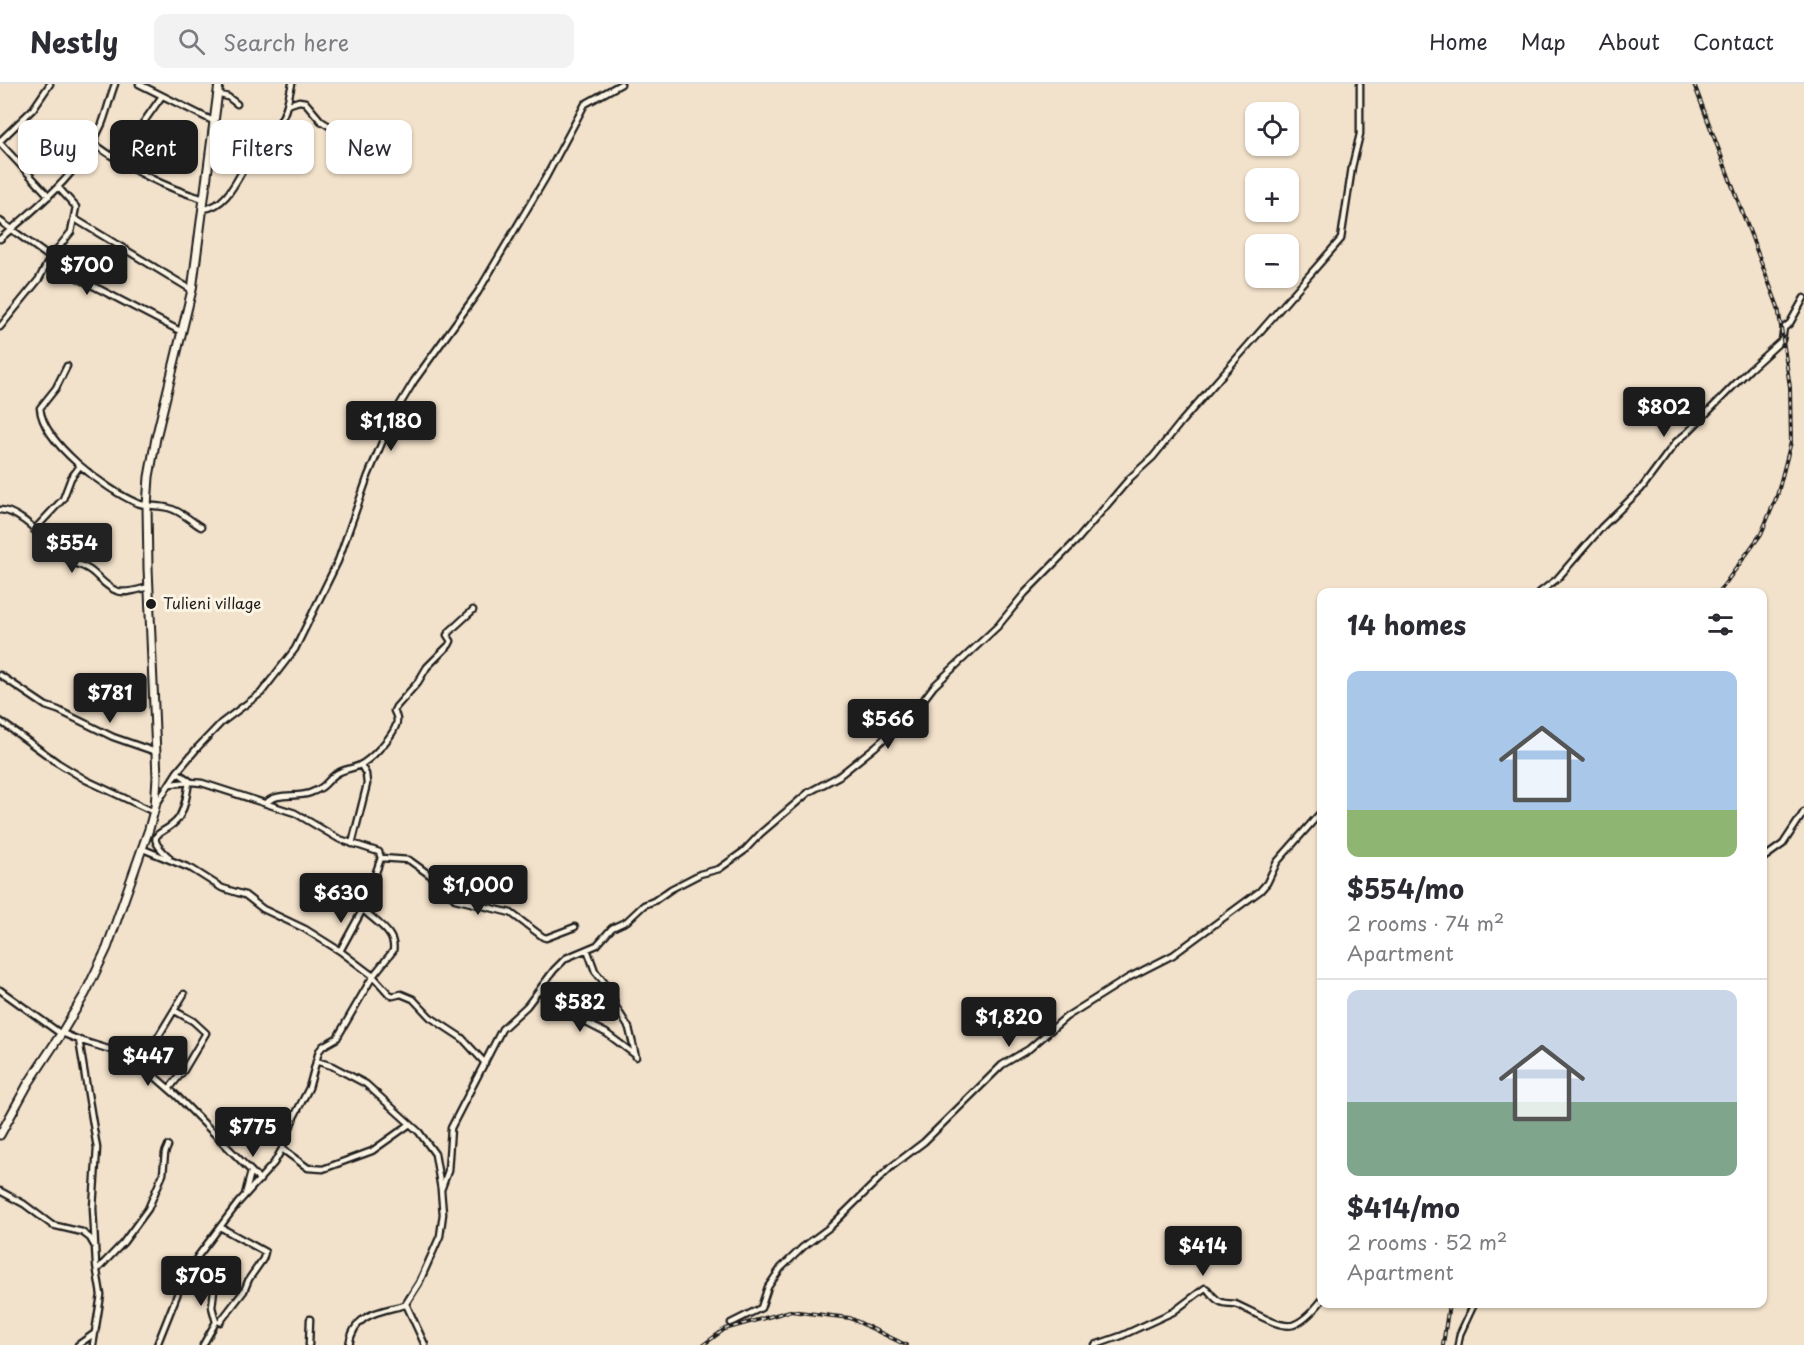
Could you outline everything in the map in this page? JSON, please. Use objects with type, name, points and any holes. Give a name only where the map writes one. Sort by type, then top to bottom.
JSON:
[{"type":"street","points":[[49,196],[0,142],[33,109],[50,84]]},
{"type":"street","points":[[98,132],[115,84]]},
{"type":"street","points":[[139,84],[211,120]]},
{"type":"street","points":[[213,120],[219,84]]},
{"type":"street","points":[[202,209],[215,206],[226,195],[254,153],[280,124],[292,84]]},
{"type":"street","points":[[154,810],[177,772],[221,723],[261,693],[295,649],[333,572],[350,531],[360,494],[393,416],[414,381],[478,292],[546,177],[585,104],[621,84]]},
{"type":"street","points":[[441,1190],[449,1163],[451,1128],[502,1029],[527,1006],[560,963],[573,954],[597,945],[612,928],[627,921],[644,904],[650,903],[700,874],[719,869],[744,851],[761,833],[809,792],[838,776],[915,711],[934,686],[998,626],[1025,593],[1078,539],[1130,478],[1153,457],[1341,239],[1352,167],[1360,134],[1360,84]]},
{"type":"street","points":[[217,94],[228,97],[237,104]]},
{"type":"street","points":[[145,120],[162,96]]},
{"type":"street","points":[[286,105],[296,101],[305,102],[326,125]]},
{"type":"street","points":[[0,1135],[28,1084],[62,1034],[85,994],[107,948],[143,849],[154,810],[156,752],[147,506],[151,461],[192,290],[210,147]]},
{"type":"street","points":[[0,239],[49,196],[68,174]]},
{"type":"street","points":[[139,174],[204,199]]},
{"type":"street","points":[[0,327],[39,279],[50,258],[71,232],[77,210],[75,204],[58,187]]},
{"type":"street","points":[[75,219],[192,290]]},
{"type":"street","points":[[0,222],[90,285],[182,332]]},
{"type":"street","points":[[1546,588],[1553,584],[1607,521],[1641,489],[1676,442],[1689,432],[1750,369],[1782,340],[1784,328],[1790,323],[1804,298]]},
{"type":"street","points":[[67,366],[56,388],[41,406],[40,410],[47,430],[80,466],[125,497],[147,506],[174,510],[201,527]]},
{"type":"street","points":[[34,530],[63,499],[71,478],[80,466]]},
{"type":"street","points":[[0,510],[8,512],[70,560],[88,568],[116,590],[123,592],[149,587]]},
{"type":"street","points":[[266,803],[274,797],[302,795],[320,789],[339,772],[360,765],[384,743],[397,721],[394,711],[396,707],[428,667],[450,645],[451,641],[447,635],[450,631],[473,610]]},
{"type":"street","points":[[0,675],[46,706],[113,738],[156,752]]},
{"type":"street","points":[[1,724],[86,780],[154,810]]},
{"type":"street","points":[[352,844],[367,784],[366,774],[360,765]]},
{"type":"street","points":[[177,772],[190,782]]},
{"type":"street","points":[[170,860],[159,850],[156,839],[160,832],[173,824],[180,815],[190,782]]},
{"type":"street","points":[[170,784],[202,783],[266,803],[307,819],[352,844],[379,852],[381,858],[363,909],[340,951]]},
{"type":"street","points":[[1767,855],[1783,844],[1804,812]]},
{"type":"street","points":[[731,1323],[761,1308],[768,1287],[781,1268],[803,1247],[831,1227],[878,1179],[924,1142],[1002,1065],[1029,1048],[1066,1017],[1137,973],[1173,955],[1260,891],[1267,883],[1277,862],[1317,817]]},
{"type":"street","points":[[143,849],[199,872],[215,884],[245,895],[263,909],[304,929],[340,951],[373,976],[391,995],[401,994],[413,999],[430,1017],[462,1038],[485,1063]]},
{"type":"street","points":[[381,858],[409,860],[434,878],[455,899],[511,913],[543,937],[546,938],[574,927]]},
{"type":"street","points":[[157,1345],[171,1306],[188,1272],[220,1227],[260,1180],[282,1149],[294,1117],[309,1088],[320,1049],[333,1042],[340,1034],[352,1009],[373,976],[391,954],[394,946],[393,940],[383,926],[363,909]]},
{"type":"street","points":[[539,991],[555,1000],[573,1016],[606,1033],[635,1055],[633,1040],[628,1028],[616,1007],[611,991],[595,971],[587,949]]},
{"type":"street","points":[[0,990],[62,1034],[121,1053],[141,1065],[169,1089],[260,1180]]},
{"type":"street","points":[[141,1065],[184,994]]},
{"type":"street","points":[[169,1089],[184,1070],[206,1033],[194,1021],[175,1011]]},
{"type":"street","points":[[79,1040],[97,1148],[93,1192],[95,1247],[101,1295],[93,1345]]},
{"type":"street","points":[[316,1061],[328,1064],[366,1084],[428,1142],[435,1154],[441,1190],[443,1214],[440,1236],[419,1283],[406,1304],[377,1312],[365,1318],[352,1332],[349,1345]]},
{"type":"street","points":[[282,1149],[308,1168],[323,1169],[372,1151],[410,1124]]},
{"type":"street","points":[[97,1270],[123,1243],[148,1209],[163,1174],[168,1146]]},
{"type":"street","points":[[245,1195],[251,1172]]},
{"type":"street","points":[[0,1191],[24,1204],[52,1225],[82,1232],[90,1238],[95,1247]]},
{"type":"street","points":[[220,1227],[265,1252],[244,1291],[220,1322]]},
{"type":"street","points":[[188,1272],[214,1290],[212,1307],[216,1322],[203,1345]]},
{"type":"street","points":[[1095,1345],[1173,1312],[1204,1288],[1220,1302],[1237,1305],[1253,1314],[1285,1325],[1292,1325],[1301,1320],[1317,1306]]},
{"type":"street","points":[[406,1304],[425,1345]]},
{"type":"street","points":[[1458,1345],[1460,1334],[1472,1308]]},
{"type":"street","points":[[309,1345],[310,1319]]},
{"type":"street","points":[[78,1345],[95,1333]]},
{"type":"railway","points":[[1694,84],[1778,307],[1790,387],[1791,442],[1777,496],[1761,534],[1722,588]]},
{"type":"railway","points":[[1443,1345],[1448,1308]]},
{"type":"railway","points":[[703,1345],[725,1329],[790,1311],[850,1318],[906,1345]]},
{"type":"place","name":"Tulieni village","points":[[151,604]]}]
